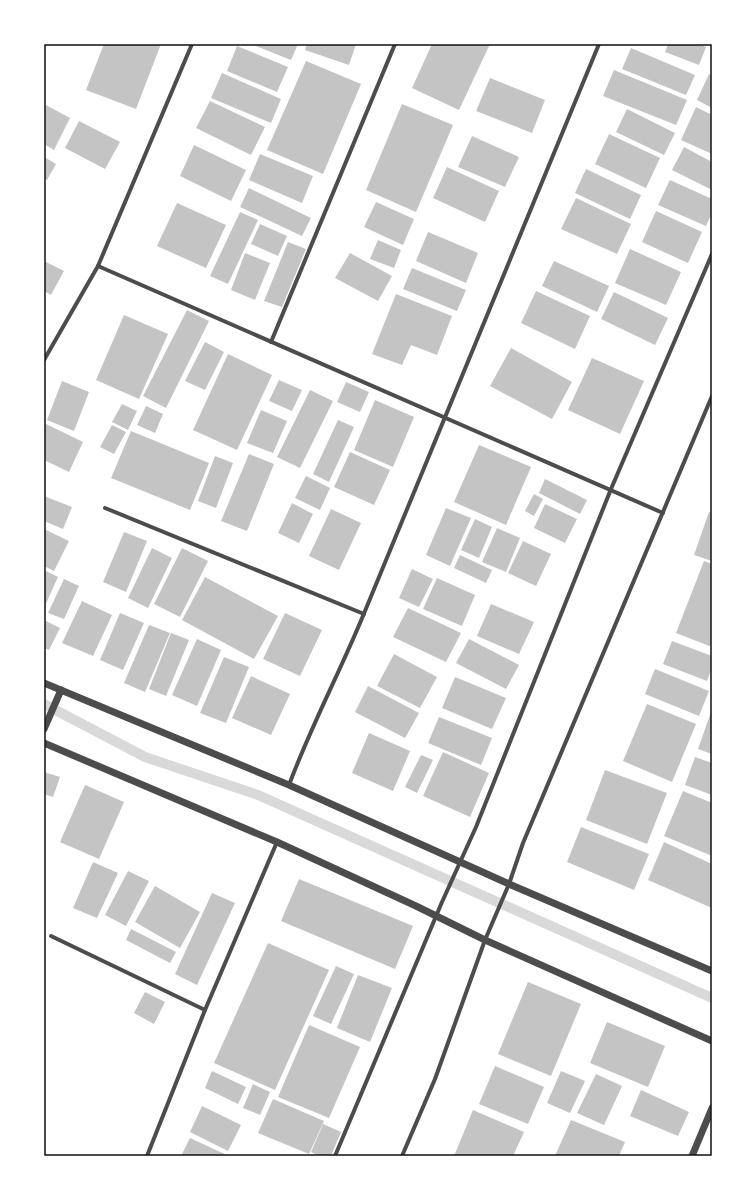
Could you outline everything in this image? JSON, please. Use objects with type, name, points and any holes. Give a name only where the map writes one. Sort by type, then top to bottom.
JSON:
[{"type":"street","points":[[44,360],[98,266],[192,44]]},
{"type":"street","points":[[271,342],[395,44]]},
{"type":"street","points":[[289,785],[300,754],[364,614],[599,44]]},
{"type":"street","points":[[335,1156],[442,902],[476,827],[611,489],[712,254]]},
{"type":"street","points":[[98,266],[663,513]]},
{"type":"street","points":[[402,1156],[435,1079],[492,921],[507,887],[523,843],[712,396]]},
{"type":"street","points":[[105,508],[364,614]]},
{"type":"street","points":[[44,683],[289,785],[507,887],[712,971]]},
{"type":"street","points":[[44,729],[61,690]]},
{"type":"street","points":[[44,743],[277,842],[485,940],[712,1041]]},
{"type":"street","points":[[147,1156],[205,1010],[277,842]]},
{"type":"street","points":[[51,936],[205,1010]]},
{"type":"street","points":[[692,1156],[712,1108]]},
{"type":"building","points":[[104,44],[161,44],[136,109],[86,90]]},
{"type":"building","points":[[251,44],[298,44],[291,60]]},
{"type":"building","points":[[307,44],[356,44],[349,65],[305,50]]},
{"type":"building","points":[[432,44],[490,44],[459,110],[412,88]]},
{"type":"building","points":[[668,44],[699,44],[706,47],[699,65],[665,52]]},
{"type":"building","points":[[237,46],[288,67],[277,92],[227,71]]},
{"type":"building","points":[[631,48],[695,75],[686,95],[622,69]]},
{"type":"building","points":[[306,61],[361,84],[323,174],[267,150]]},
{"type":"building","points":[[614,70],[687,100],[676,125],[603,96]]},
{"type":"building","points":[[222,73],[281,99],[271,123],[211,98]]},
{"type":"building","points":[[709,74],[712,76],[712,108],[697,100]]},
{"type":"building","points":[[490,78],[545,100],[532,133],[476,111]]},
{"type":"building","points":[[210,101],[265,127],[251,155],[196,128]]},
{"type":"building","points":[[44,104],[70,118],[54,150],[44,144]]},
{"type":"building","points":[[402,104],[453,125],[416,212],[366,190]]},
{"type":"building","points":[[696,107],[712,115],[712,154],[681,140]]},
{"type":"building","points":[[627,109],[675,133],[664,155],[616,132]]},
{"type":"building","points":[[79,121],[120,142],[105,169],[65,148]]},
{"type":"building","points":[[609,134],[660,158],[646,188],[595,164]]},
{"type":"building","points":[[472,136],[519,157],[505,187],[458,167]]},
{"type":"building","points":[[194,145],[246,170],[231,201],[180,176]]},
{"type":"building","points":[[684,147],[712,162],[712,190],[672,170]]},
{"type":"building","points":[[260,154],[313,176],[302,203],[249,180]]},
{"type":"building","points":[[44,157],[56,164],[47,180],[44,178]]},
{"type":"building","points":[[447,167],[499,191],[485,222],[433,198]]},
{"type":"building","points":[[586,169],[641,195],[630,219],[575,193]]},
{"type":"building","points":[[670,180],[712,199],[712,213],[706,226],[658,205]]},
{"type":"building","points":[[249,188],[311,218],[302,236],[240,207]]},
{"type":"building","points":[[576,198],[631,224],[617,254],[561,229]]},
{"type":"building","points":[[376,202],[414,219],[403,245],[364,227]]},
{"type":"building","points":[[177,203],[226,225],[206,268],[157,246]]},
{"type":"building","points":[[656,211],[702,232],[688,263],[642,242]]},
{"type":"building","points":[[240,212],[258,220],[228,284],[210,276]]},
{"type":"building","points":[[260,224],[287,236],[278,256],[251,244]]},
{"type":"building","points":[[428,232],[478,253],[466,283],[416,261]]},
{"type":"building","points":[[378,240],[401,250],[394,268],[370,259]]},
{"type":"building","points":[[288,242],[306,249],[282,307],[264,301]]},
{"type":"building","points":[[630,249],[681,272],[666,305],[615,283]]},
{"type":"building","points":[[245,253],[270,263],[255,300],[231,290]]},
{"type":"building","points":[[350,253],[392,276],[378,301],[335,278]]},
{"type":"building","points":[[44,261],[64,271],[51,295],[44,291]]},
{"type":"building","points":[[554,261],[609,286],[597,312],[542,286]]},
{"type":"building","points":[[412,268],[466,290],[457,311],[403,289]]},
{"type":"building","points":[[536,291],[590,316],[575,349],[521,323]]},
{"type":"building","points":[[614,292],[668,318],[655,345],[601,319]]},
{"type":"building","points":[[396,294],[452,316],[437,355],[411,345],[402,365],[372,354]]},
{"type":"building","points":[[187,310],[209,321],[166,408],[143,396]]},
{"type":"building","points":[[124,315],[168,334],[139,399],[96,380]]},
{"type":"building","points":[[205,342],[224,352],[205,390],[185,381]]},
{"type":"building","points":[[511,348],[572,382],[552,419],[490,386]]},
{"type":"building","points":[[228,354],[272,375],[237,450],[193,430]]},
{"type":"building","points":[[592,358],[644,381],[620,434],[568,410]]},
{"type":"building","points":[[279,380],[302,390],[292,411],[269,401]]},
{"type":"building","points":[[62,381],[89,392],[74,431],[47,420]]},
{"type":"building","points":[[346,382],[369,392],[360,412],[337,402]]},
{"type":"building","points":[[310,390],[333,401],[300,468],[277,457]]},
{"type":"building","points":[[375,400],[414,417],[393,467],[354,450]]},
{"type":"building","points":[[122,404],[137,411],[128,430],[112,422]]},
{"type":"building","points":[[146,406],[163,414],[155,433],[137,425]]},
{"type":"building","points":[[261,410],[287,421],[273,453],[247,443]]},
{"type":"building","points":[[338,420],[354,427],[329,482],[313,474]]},
{"type":"building","points":[[44,423],[83,442],[69,472],[44,460]]},
{"type":"building","points":[[112,425],[126,432],[114,454],[100,447]]},
{"type":"building","points":[[131,431],[209,463],[190,510],[111,478]]},
{"type":"building","points":[[479,445],[531,467],[506,525],[454,502]]},
{"type":"building","points":[[350,452],[390,470],[374,505],[334,487]]},
{"type":"building","points":[[249,454],[274,464],[247,531],[221,521]]},
{"type":"building","points":[[215,456],[233,463],[216,508],[198,501]]},
{"type":"building","points":[[306,476],[330,488],[320,510],[295,498]]},
{"type":"building","points":[[545,479],[587,500],[580,514],[539,493]]},
{"type":"building","points":[[534,494],[543,499],[534,516],[525,511]]},
{"type":"building","points":[[44,496],[72,507],[63,529],[44,521]]},
{"type":"building","points":[[292,503],[313,514],[299,543],[278,533]]},
{"type":"building","points":[[545,504],[577,519],[565,543],[534,528]]},
{"type":"building","points":[[446,508],[471,518],[450,566],[426,555]]},
{"type":"building","points":[[331,509],[361,523],[339,570],[309,556]]},
{"type":"building","points":[[709,512],[712,513],[712,561],[694,555]]},
{"type":"building","points":[[475,519],[492,527],[479,558],[461,550]]},
{"type":"building","points":[[497,528],[520,538],[506,572],[482,562]]},
{"type":"building","points":[[44,529],[69,541],[54,571],[44,566]]},
{"type":"building","points":[[124,532],[147,541],[126,592],[103,582]]},
{"type":"building","points":[[523,541],[551,554],[536,586],[508,573]]},
{"type":"building","points":[[152,548],[172,558],[148,608],[128,598]]},
{"type":"building","points":[[182,548],[208,561],[180,617],[154,604]]},
{"type":"building","points":[[460,555],[492,570],[486,583],[454,568]]},
{"type":"building","points":[[704,561],[712,564],[712,647],[676,633]]},
{"type":"building","points":[[412,569],[433,579],[419,607],[399,598]]},
{"type":"building","points":[[44,570],[58,577],[44,608]]},
{"type":"building","points":[[205,577],[278,616],[254,659],[182,620]]},
{"type":"building","points":[[437,578],[475,595],[462,626],[423,609]]},
{"type":"building","points":[[64,579],[79,586],[64,619],[48,613]]},
{"type":"building","points":[[82,601],[112,615],[93,656],[62,643]]},
{"type":"building","points":[[491,604],[534,622],[519,654],[477,636]]},
{"type":"building","points":[[408,608],[461,633],[446,662],[393,637]]},
{"type":"building","points":[[120,613],[144,623],[123,670],[100,660]]},
{"type":"building","points":[[285,613],[322,630],[300,676],[263,659]]},
{"type":"building","points":[[44,620],[60,628],[49,650],[44,648]]},
{"type":"building","points":[[149,625],[170,633],[145,692],[124,683]]},
{"type":"building","points":[[171,633],[189,640],[166,696],[149,689]]},
{"type":"building","points":[[197,639],[221,650],[197,706],[172,695]]},
{"type":"building","points":[[469,639],[519,665],[506,689],[456,663]]},
{"type":"building","points":[[672,641],[712,656],[712,667],[707,681],[663,664]]},
{"type":"building","points":[[394,654],[437,677],[420,708],[377,686]]},
{"type":"building","points":[[224,657],[249,667],[226,723],[200,713]]},
{"type":"building","points":[[655,669],[709,691],[699,716],[645,694]]},
{"type":"building","points":[[251,676],[290,694],[271,735],[232,718]]},
{"type":"building","points":[[455,677],[506,698],[492,729],[442,708]]},
{"type":"building","points":[[368,686],[419,713],[405,738],[355,712]]},
{"type":"building","points":[[647,704],[696,724],[672,782],[623,761]]},
{"type":"building","points":[[712,709],[712,754],[698,749]]},
{"type":"building","points":[[439,717],[492,738],[481,765],[428,743]]},
{"type":"building","points":[[369,733],[410,751],[393,791],[352,773]]},
{"type":"building","points":[[443,752],[489,773],[470,817],[423,796]]},
{"type":"building","points":[[421,755],[433,760],[417,793],[405,787]]},
{"type":"building","points":[[695,757],[712,763],[712,795],[685,785]]},
{"type":"building","points":[[605,770],[667,793],[647,844],[586,820]]},
{"type":"building","points":[[44,772],[60,777],[53,797],[44,794]]},
{"type":"building","points":[[85,785],[124,802],[99,859],[60,842]]},
{"type":"building","points":[[683,791],[712,803],[712,856],[664,836]]},
{"type":"building","points":[[581,827],[649,854],[634,890],[567,862]]},
{"type":"building","points":[[664,842],[712,864],[712,908],[648,880]]},
{"type":"building","points":[[93,862],[118,873],[97,918],[73,908]]},
{"type":"building","points":[[128,871],[149,881],[126,926],[105,915]]},
{"type":"building","points":[[299,879],[413,926],[395,969],[281,921]]},
{"type":"building","points":[[155,886],[200,912],[180,948],[135,922]]},
{"type":"building","points":[[212,893],[235,903],[197,985],[175,974]]},
{"type":"building","points":[[131,929],[176,952],[170,963],[126,940]]},
{"type":"building","points":[[268,943],[329,970],[275,1090],[214,1063]]},
{"type":"building","points":[[336,966],[354,974],[331,1024],[313,1016]]},
{"type":"building","points":[[358,975],[392,988],[370,1042],[337,1028]]},
{"type":"building","points":[[528,982],[581,1004],[551,1076],[498,1054]]},
{"type":"building","points":[[145,992],[165,1002],[154,1024],[134,1013]]},
{"type":"building","points":[[607,1022],[665,1046],[648,1087],[590,1063]]},
{"type":"building","points":[[309,1025],[360,1047],[329,1118],[278,1097]]},
{"type":"building","points":[[495,1066],[544,1087],[528,1124],[479,1104]]},
{"type":"building","points":[[212,1071],[246,1087],[238,1104],[205,1088]]},
{"type":"building","points":[[561,1071],[585,1081],[570,1113],[547,1103]]},
{"type":"building","points":[[596,1074],[622,1086],[604,1125],[577,1113]]},
{"type":"building","points":[[253,1084],[270,1092],[260,1115],[243,1108]]},
{"type":"building","points":[[641,1090],[689,1112],[678,1136],[630,1116]]},
{"type":"building","points":[[273,1099],[324,1121],[309,1154],[258,1133]]},
{"type":"building","points":[[202,1106],[241,1125],[228,1151],[190,1132]]},
{"type":"building","points":[[473,1110],[524,1132],[513,1156],[454,1156]]},
{"type":"building","points":[[571,1120],[625,1142],[619,1156],[555,1156]]},
{"type":"building","points":[[323,1124],[341,1132],[331,1156],[319,1156],[311,1152]]},
{"type":"building","points":[[190,1138],[229,1156],[181,1156]]},
{"type":"waterway","points":[[44,704],[145,757],[258,795],[712,998]]}]
